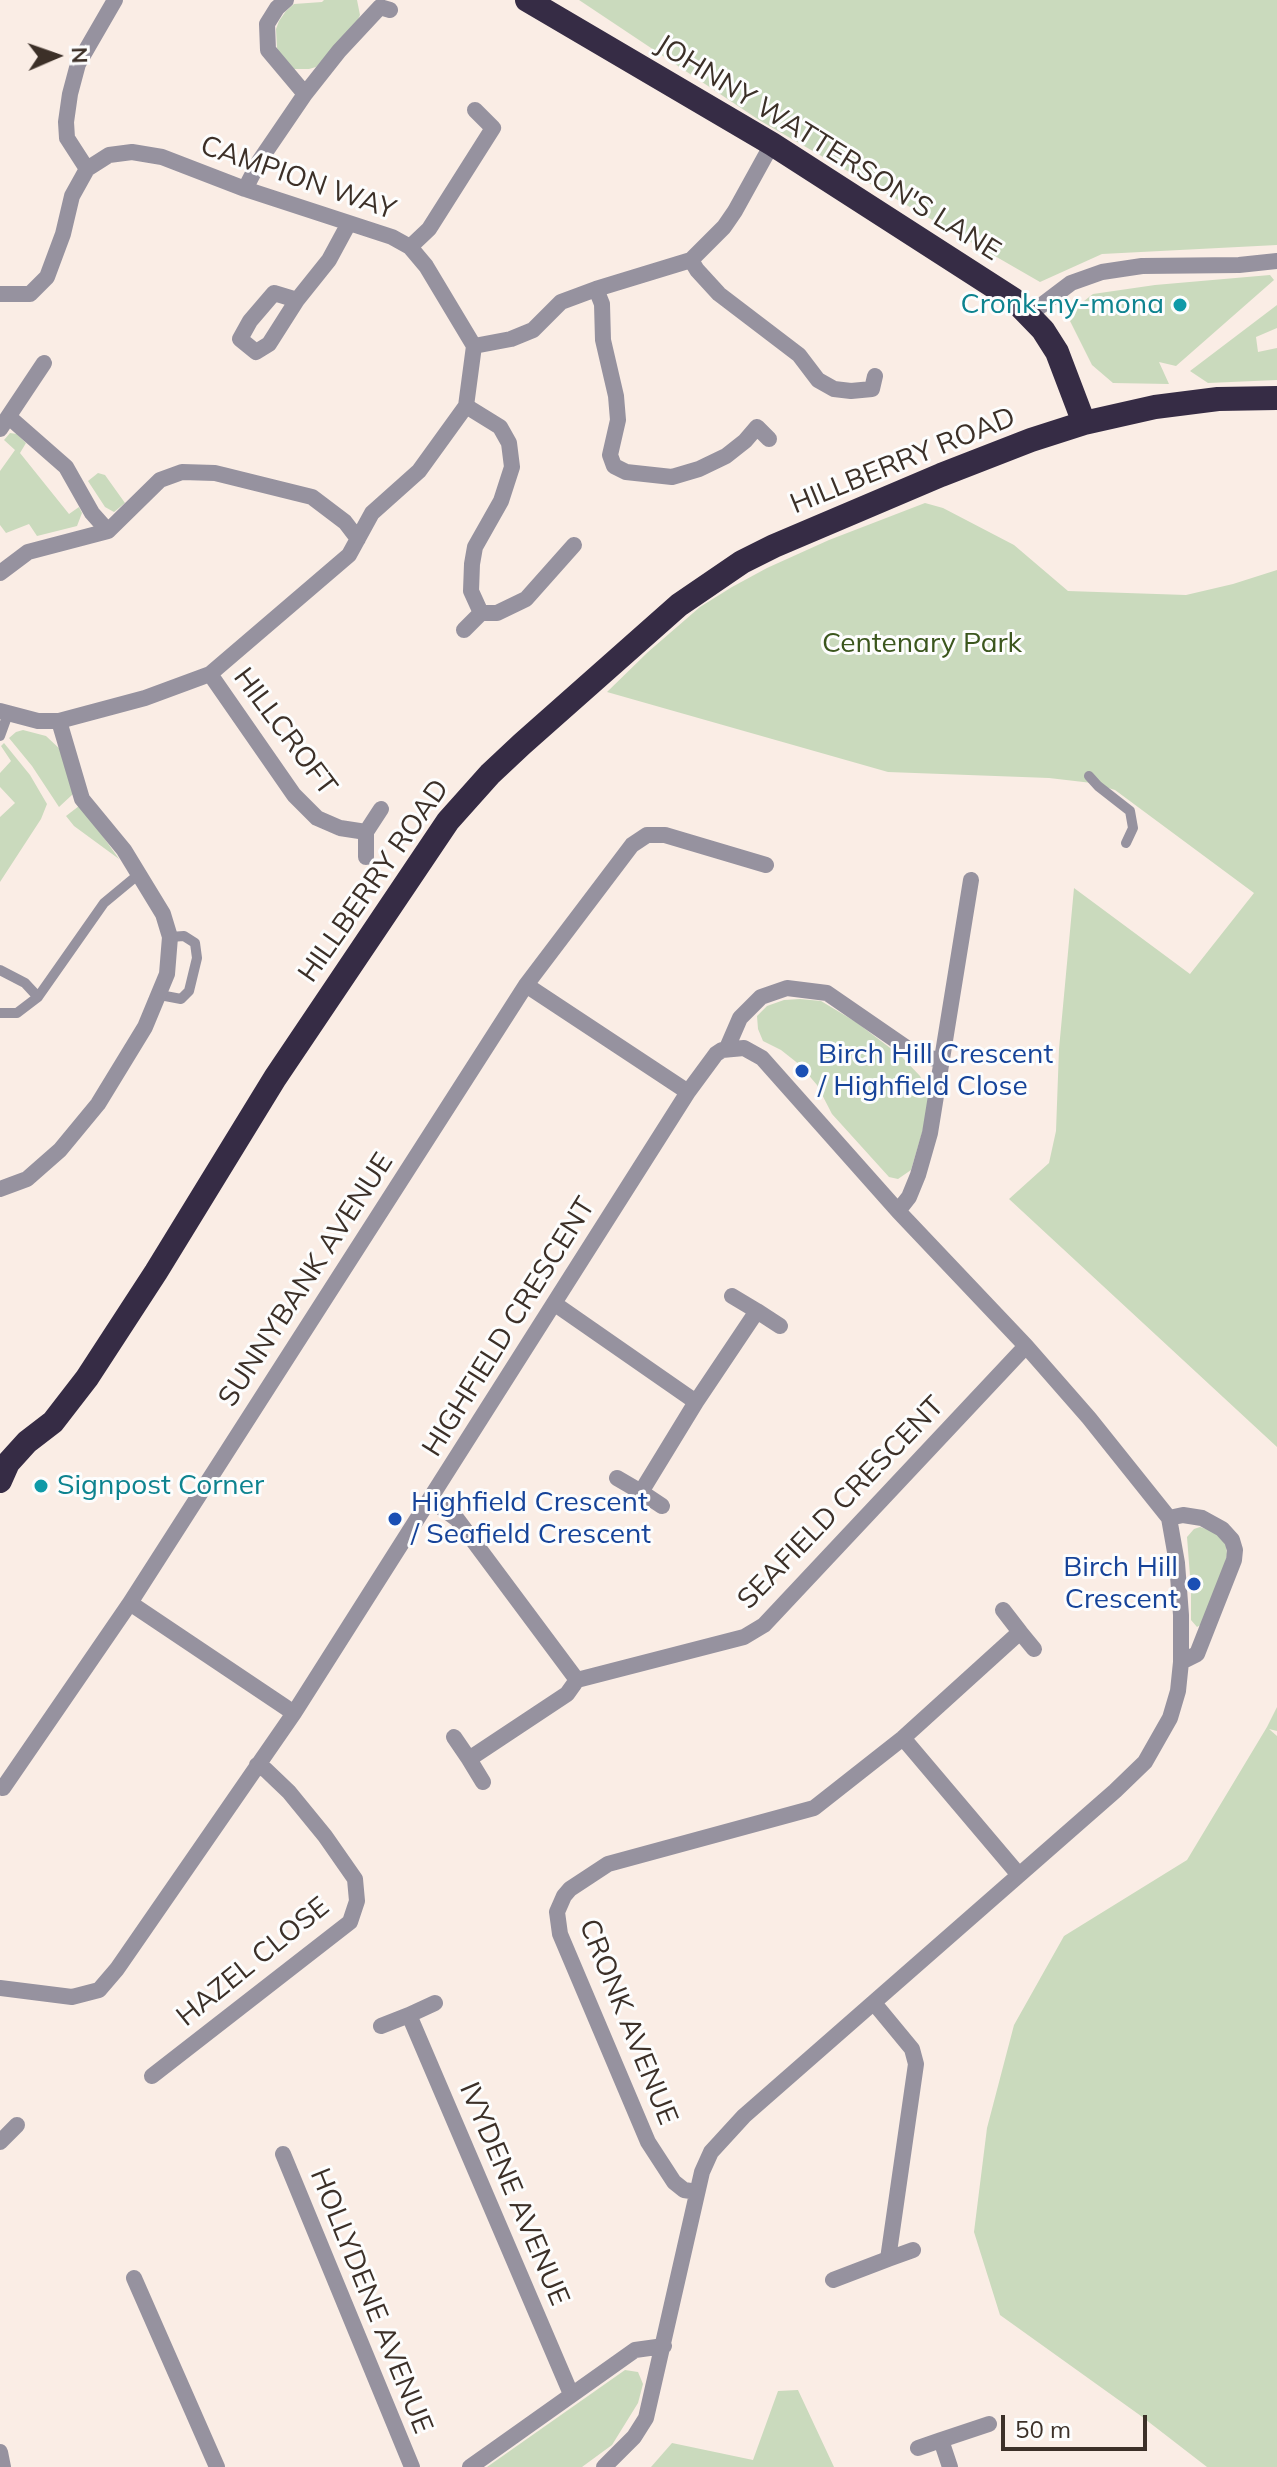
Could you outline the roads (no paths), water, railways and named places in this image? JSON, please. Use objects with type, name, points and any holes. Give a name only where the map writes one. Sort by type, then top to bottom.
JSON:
[{"type":"highway","name":"JOHNNY WATTERSON'S LANE","points":[[527,0],[772,144],[1013,299],[1030,314],[1057,352],[1084,423]]},
{"type":"highway","name":"HILLBERRY ROAD","points":[[3,1468],[27,1442],[53,1422],[87,1378],[275,1078],[448,821],[490,774],[679,605],[742,562],[787,540],[941,475],[1084,423],[1185,402],[1277,398]]},
{"type":"street","points":[[0,294],[30,294],[47,277],[63,234],[72,196],[87,169],[67,138],[70,94],[78,64],[115,0]]},
{"type":"street","points":[[286,0],[267,24],[268,50],[305,94]]},
{"type":"street","points":[[245,189],[260,160],[305,94],[380,6]]},
{"type":"street","points":[[410,247],[429,229],[498,132],[475,110]]},
{"type":"street","points":[[481,613],[471,591],[475,547],[501,501],[512,467],[509,443],[500,427],[466,406],[474,346],[511,339],[533,330],[561,302],[691,260],[730,219],[772,144]]},
{"type":"street","name":"CAMPION WAY","points":[[87,169],[109,155],[132,152],[162,157],[245,189],[392,237],[410,247],[441,288],[474,346]]},
{"type":"street","points":[[297,300],[329,260],[349,223]]},
{"type":"street","points":[[691,260],[719,294],[799,355],[818,380],[834,389],[873,389]]},
{"type":"street","points":[[1030,314],[1071,283],[1102,272],[1142,266],[1239,265],[1277,261]]},
{"type":"street","points":[[596,289],[602,304],[603,340],[616,396],[618,420],[603,455],[614,466],[626,472],[672,477],[726,456],[759,427]]},
{"type":"street","points":[[44,363],[4,423],[66,467],[92,513],[108,531]]},
{"type":"street","name":"HILLCROFT","points":[[59,721],[145,698],[210,674],[349,555],[372,513],[419,471],[466,406]]},
{"type":"street","points":[[0,573],[28,552],[108,531],[160,480],[182,472],[215,473],[312,497],[345,522],[358,539]]},
{"type":"street","points":[[464,630],[481,613],[497,613],[526,599],[574,545]]},
{"type":"street","name":"HILLCROFT","points":[[210,674],[294,795],[317,818],[340,828],[366,832]]},
{"type":"street","points":[[0,1189],[27,1179],[60,1150],[98,1104],[145,1027],[160,995],[167,974],[170,937],[163,914],[124,850],[82,799],[59,721],[38,721],[4,713]]},
{"type":"street","points":[[366,857],[366,832],[381,809]]},
{"type":"street","name":"SUNNYBANK AVENUE","points":[[3,1788],[130,1603],[526,985],[632,845],[647,835],[665,835],[766,865]]},
{"type":"street","points":[[898,1211],[909,1197],[930,1133],[971,880]]},
{"type":"street","points":[[526,985],[688,1092]]},
{"type":"street","name":"HIGHFIELD CRESCENT","points":[[0,1988],[72,1997],[99,1990],[117,1969],[294,1713],[688,1092],[716,1054],[727,1048],[740,1018],[761,997],[787,988],[827,993],[917,1055],[940,1060]]},
{"type":"street","points":[[604,2467],[634,2437],[646,2418],[697,2192],[711,2152],[744,2116],[1145,1762],[1170,1718],[1178,1691],[1181,1662],[1177,1563],[1169,1518],[1089,1418],[1026,1346],[898,1211],[769,1065],[744,1048],[727,1048]]},
{"type":"street","points":[[732,1296],[780,1326]]},
{"type":"street","points":[[555,1304],[696,1402]]},
{"type":"street","points":[[641,1492],[757,1311]]},
{"type":"street","name":"SEAFIELD CRESCENT","points":[[469,1759],[567,1694],[577,1680],[744,1637],[764,1625],[1026,1346]]},
{"type":"street","points":[[617,1478],[662,1506]]},
{"type":"street","points":[[430,1499],[457,1519],[577,1680]]},
{"type":"street","points":[[1169,1518],[1183,1515],[1202,1518],[1222,1529],[1232,1540],[1235,1550],[1234,1560],[1197,1654],[1181,1662]]},
{"type":"street","points":[[130,1603],[294,1713]]},
{"type":"street","points":[[1003,1610],[1034,1649]]},
{"type":"street","name":"CRONK AVENUE","points":[[697,2192],[684,2190],[674,2182],[648,2142],[560,1934],[557,1912],[564,1896],[608,1864],[814,1808],[903,1738],[1020,1632]]},
{"type":"street","points":[[454,1737],[483,1782]]},
{"type":"street","points":[[903,1738],[1019,1875]]},
{"type":"street","name":"HAZEL CLOSE","points":[[152,2076],[350,1922],[357,1901],[355,1879],[289,1792],[257,1765]]},
{"type":"street","points":[[381,2026],[435,2003]]},
{"type":"street","points":[[874,2003],[912,2049],[916,2064],[888,2259]]},
{"type":"street","name":"IVYDENE AVENUE","points":[[409,2015],[571,2394]]},
{"type":"street","points":[[0,2142],[17,2125]]},
{"type":"street","name":"HOLLYDENE AVENUE","points":[[283,2154],[412,2467]]},
{"type":"street","points":[[833,2280],[913,2250]]},
{"type":"street","points":[[134,2278],[217,2467]]},
{"type":"street","points":[[470,2467],[635,2350],[664,2346]]},
{"type":"street","points":[[918,2448],[989,2424]]},
{"type":"street","points":[[941,2440],[950,2467]]},
{"type":"street","points":[[0,2452],[3,2467]]},
{"type":"lane","points":[[0,736],[4,713]]},
{"type":"lane","points":[[1089,776],[1130,811],[1133,828],[1126,843]]},
{"type":"lane","points":[[0,1013],[17,1013],[38,997],[104,903],[139,874]]},
{"type":"lane","points":[[160,995],[181,999],[189,991],[197,958],[195,943],[184,936],[170,937]]},
{"type":"lane","points":[[0,970],[25,983],[38,997]]},
{"type":"place","name":"Cronk-ny-mona","points":[[1180,305]]},
{"type":"place","name":"Birch Hill Crescent / Highfield Close","points":[[802,1071]]},
{"type":"place","name":"Signpost Corner","points":[[41,1486]]},
{"type":"place","name":"Highfield Crescent / Seafield Crescent","points":[[395,1519]]},
{"type":"place","name":"Birch Hill Crescent","points":[[1194,1584]]},
{"type":"park label","name":"Centenary Park","points":[[922,644]]}]
